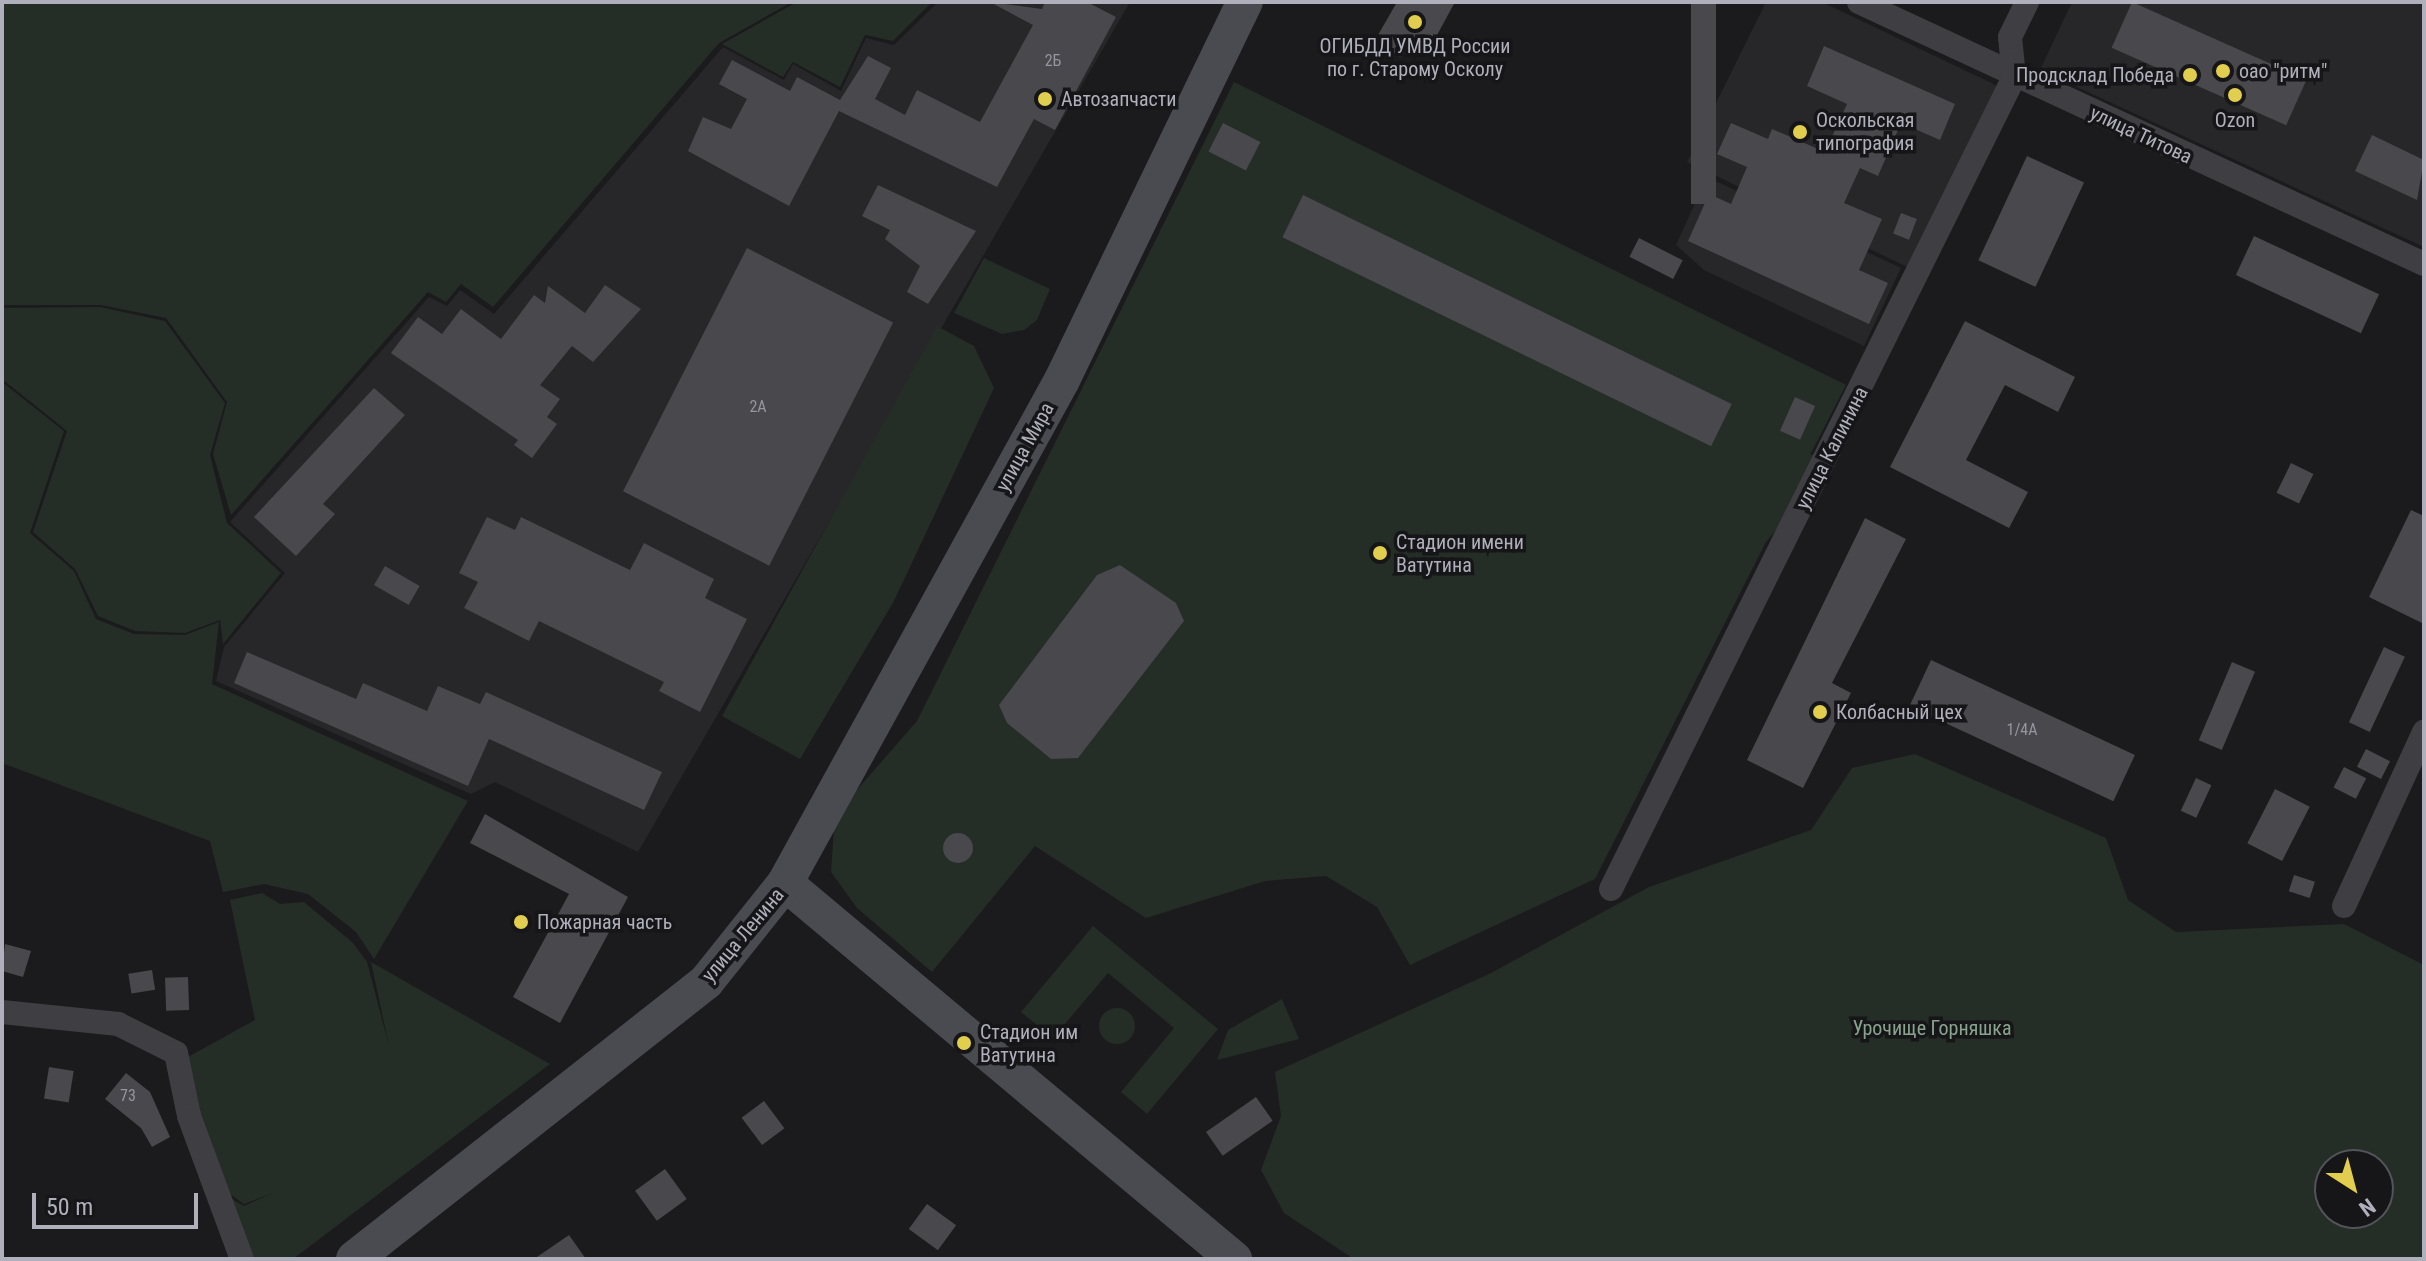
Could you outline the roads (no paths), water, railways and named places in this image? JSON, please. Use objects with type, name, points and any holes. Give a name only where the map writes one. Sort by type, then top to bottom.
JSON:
[{"type":"main road","name":"улица Мира","points":[[785,883],[1062,380],[1245,2]]},
{"type":"main road","name":"улица Ленина","points":[[354,1259],[706,982],[785,883],[1234,1259]]},
{"type":"street","name":"улица Титова","points":[[1859,2],[2014,77],[2424,264]]},
{"type":"street","points":[[2014,77],[2010,37],[2027,2]]},
{"type":"street","name":"улица Калинина","points":[[1611,889],[2014,77]]},
{"type":"street","points":[[2344,906],[2424,732]]},
{"type":"street","points":[[2,1012],[118,1024],[176,1053],[189,1116],[242,1259]]},
{"type":"place","name":"ОГИБДД УМВД России по г. Старому Осколу","points":[[1415,22]]},
{"type":"place","name":"оао \"ритм\"","points":[[2223,71]]},
{"type":"place","name":"Продсклад Победа","points":[[2190,75]]},
{"type":"place","name":"Ozon","points":[[2235,95]]},
{"type":"place","name":"Автозапчасти","points":[[1045,99]]},
{"type":"place","name":"Оскольская типография","points":[[1800,132]]},
{"type":"place","name":"Стадион имени Ватутина","points":[[1380,553]]},
{"type":"place","name":"Колбасный цех","points":[[1820,712]]},
{"type":"place","name":"Пожарная часть","points":[[521,922]]},
{"type":"place","name":"Стадион им Ватутина","points":[[964,1043]]},
{"type":"park label","name":"Урочище Горняшка","points":[[1932,1028]]}]
